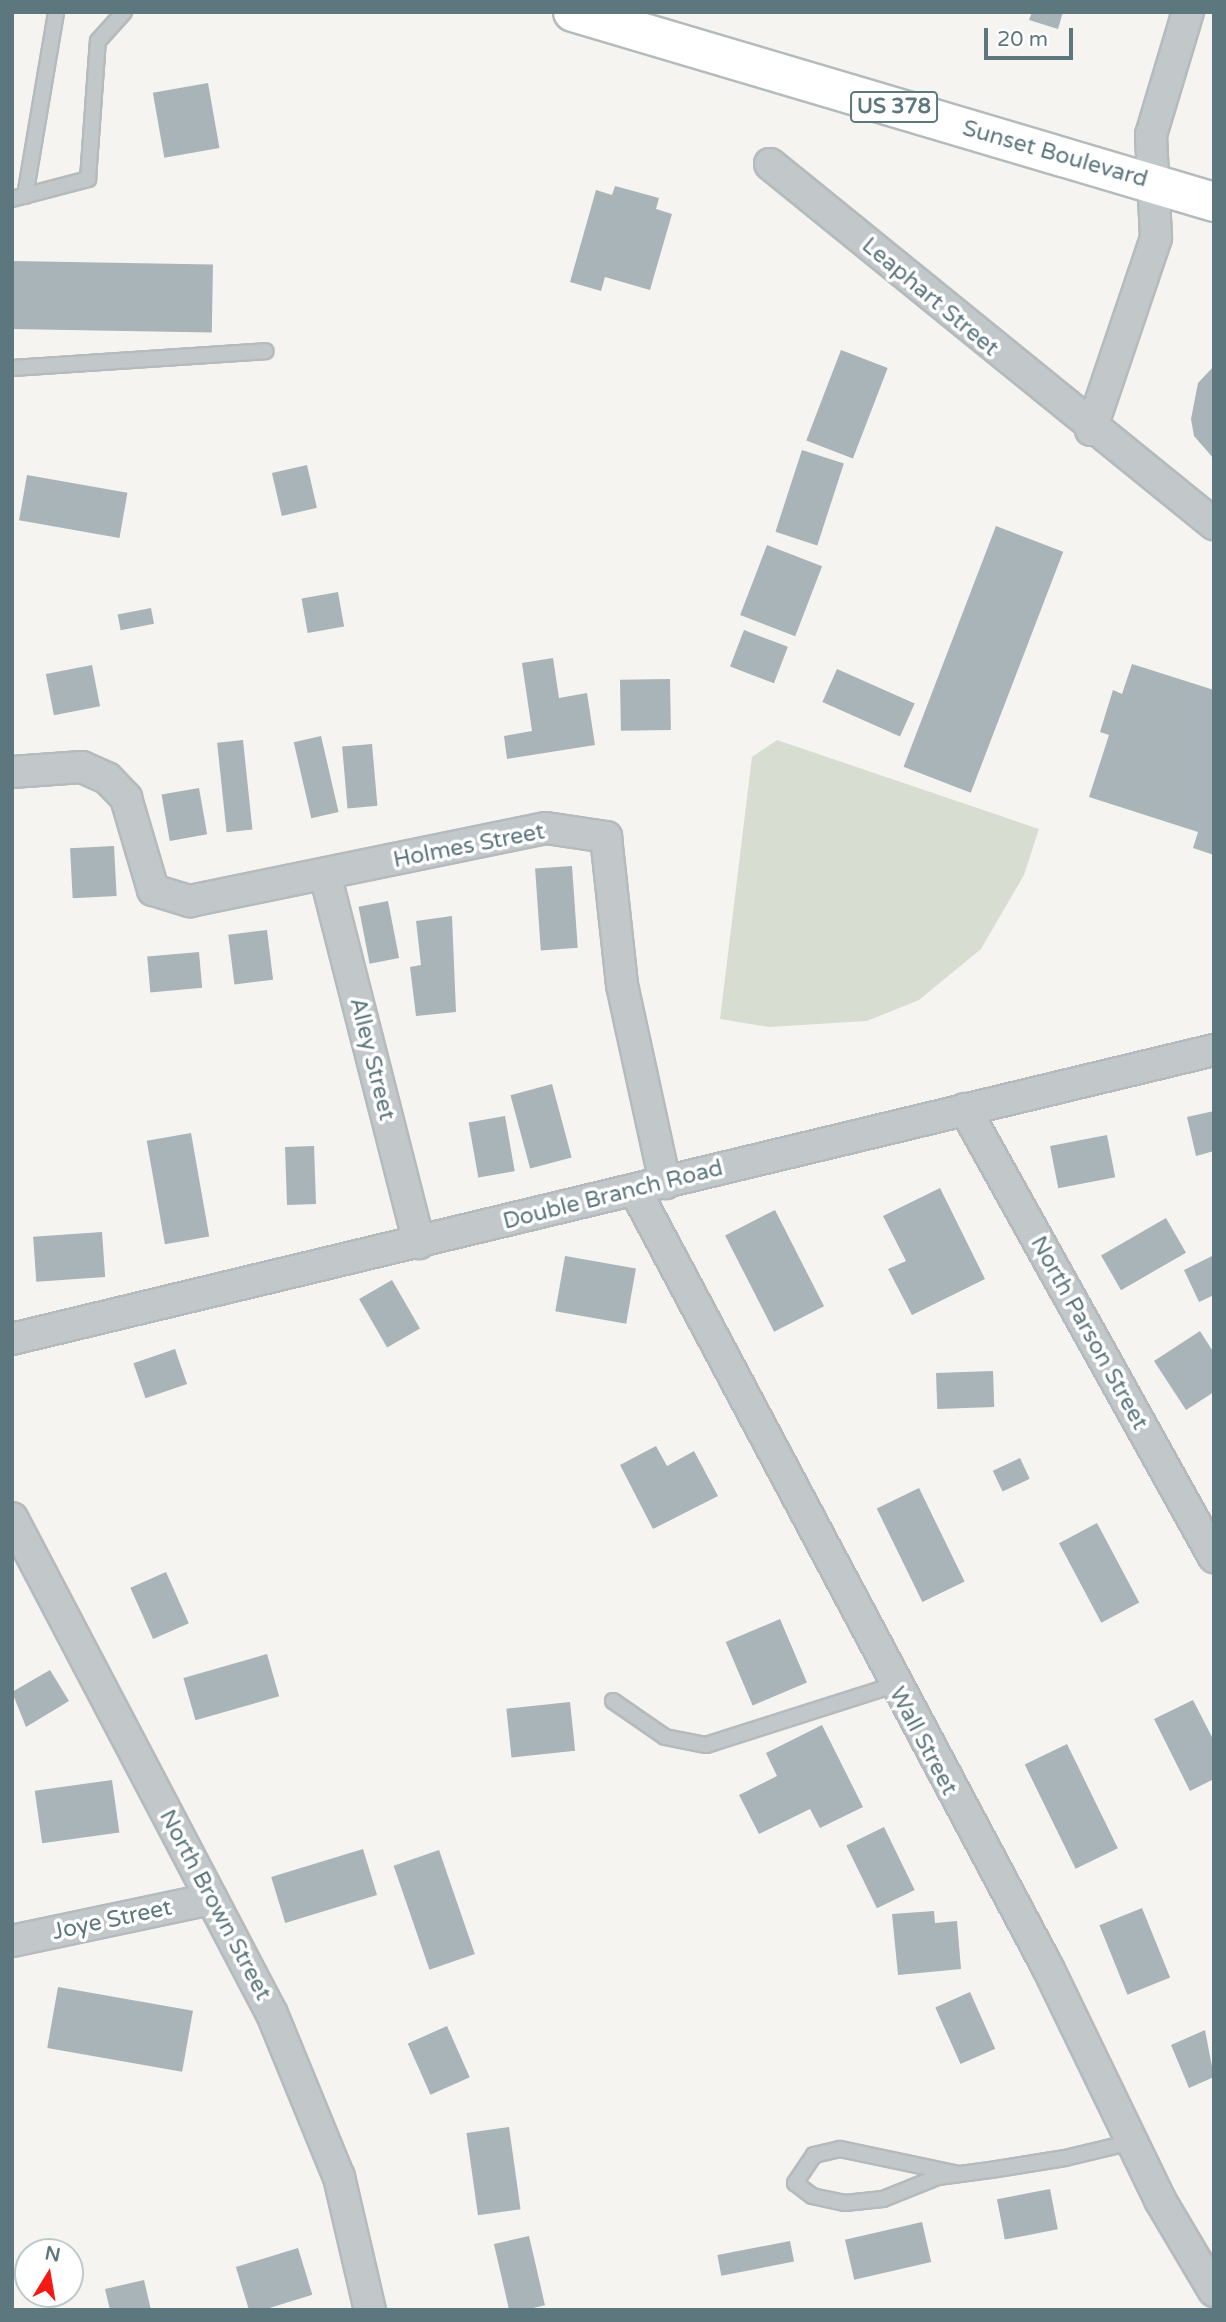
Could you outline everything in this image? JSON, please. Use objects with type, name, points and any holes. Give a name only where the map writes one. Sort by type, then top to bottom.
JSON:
[{"type":"main road","name":"Sunset Boulevard","points":[[573,12],[1214,202]]},
{"type":"street","points":[[1091,430],[1156,238],[1150,135],[1188,12]]},
{"type":"street","name":"Leaphart Street","points":[[770,163],[1091,430],[1214,524]]},
{"type":"street","name":"Holmes Street","points":[[12,772],[82,766],[107,778],[126,798],[153,890],[190,901],[546,828],[606,836],[622,985],[665,1183]]},
{"type":"street","name":"Alley Street","points":[[326,874],[419,1243]]},
{"type":"street","name":"Double Branch Road","points":[[12,1339],[1214,1050]]},
{"type":"street","name":"North Parson Street","points":[[965,1109],[1214,1557]]},
{"type":"street","name":"Wall Street","points":[[635,1190],[894,1685],[1048,1968],[1132,2142],[1214,2291]]},
{"type":"street","name":"North Brown Street","points":[[12,1518],[212,1899],[313,2107],[339,2177],[370,2310]]},
{"type":"street","name":"Joye Street","points":[[12,1941],[212,1899]]},
{"type":"lane","points":[[56,12],[19,197],[88,179],[98,41],[124,12]]},
{"type":"lane","points":[[12,368],[265,351]]},
{"type":"lane","points":[[613,1701],[665,1737],[706,1745],[894,1685]]},
{"type":"lane","points":[[959,2174],[840,2148],[814,2155],[795,2183],[812,2196],[845,2203],[959,2174],[1132,2142]]},
{"type":"shaded area","points":[[777,740],[1039,829],[1024,875],[981,949],[919,1000],[867,1021],[769,1027],[720,1019],[752,757]]},
{"type":"building","points":[[1032,12],[1063,12],[1058,29],[1029,20]]},
{"type":"building","points":[[208,83],[219,148],[164,158],[153,93]]},
{"type":"building","points":[[615,186],[659,198],[656,209],[672,214],[650,290],[605,277],[601,291],[570,282],[596,190],[612,195]]},
{"type":"building","points":[[12,261],[213,265],[212,332],[12,329]]},
{"type":"building","points":[[841,350],[888,368],[853,458],[806,441]]},
{"type":"building","points":[[1214,366],[1214,459],[1194,436],[1191,419],[1198,383]]},
{"type":"building","points":[[802,450],[844,464],[817,545],[775,532]]},
{"type":"building","points":[[307,465],[317,508],[282,516],[272,473]]},
{"type":"building","points":[[27,475],[127,493],[119,538],[19,520]]},
{"type":"building","points":[[996,526],[1063,552],[971,793],[904,767]]},
{"type":"building","points":[[767,545],[822,566],[795,636],[740,615]]},
{"type":"building","points":[[338,592],[344,626],[308,633],[302,598]]},
{"type":"building","points":[[151,608],[154,624],[121,630],[118,614]]},
{"type":"building","points":[[744,630],[788,647],[774,683],[730,666]]},
{"type":"building","points":[[553,658],[559,698],[587,693],[595,745],[507,759],[504,736],[532,731],[522,663]]},
{"type":"building","points":[[1132,664],[1214,690],[1214,855],[1193,848],[1198,832],[1089,797],[1109,735],[1100,732],[1113,690],[1122,694]]},
{"type":"building","points":[[92,665],[100,706],[54,715],[46,674]]},
{"type":"building","points":[[837,669],[915,704],[900,736],[822,702]]},
{"type":"building","points":[[670,679],[671,730],[621,731],[620,680]]},
{"type":"building","points":[[321,736],[339,812],[311,818],[294,742]]},
{"type":"building","points":[[243,740],[252,830],[227,832],[217,743]]},
{"type":"building","points":[[372,744],[377,806],[348,808],[342,747]]},
{"type":"building","points":[[199,788],[207,834],[170,841],[162,795]]},
{"type":"building","points":[[114,846],[117,896],[73,898],[70,848]]},
{"type":"building","points":[[572,866],[578,948],[541,950],[535,869]]},
{"type":"building","points":[[388,901],[399,958],[370,964],[359,907]]},
{"type":"building","points":[[452,916],[456,1012],[416,1016],[410,967],[421,965],[416,921]]},
{"type":"building","points":[[267,930],[273,980],[234,984],[228,935]]},
{"type":"building","points":[[199,952],[202,988],[150,992],[147,957]]},
{"type":"building","points":[[552,1084],[572,1157],[530,1169],[510,1095]]},
{"type":"building","points":[[1214,1111],[1214,1151],[1196,1156],[1187,1117]]},
{"type":"building","points":[[505,1116],[515,1171],[478,1178],[469,1122]]},
{"type":"building","points":[[191,1133],[209,1236],[165,1244],[147,1141]]},
{"type":"building","points":[[1107,1135],[1115,1177],[1058,1188],[1050,1146]]},
{"type":"building","points":[[314,1146],[316,1204],[287,1205],[285,1147]]},
{"type":"building","points":[[940,1188],[985,1279],[912,1315],[888,1269],[906,1261],[883,1216]]},
{"type":"building","points":[[775,1210],[824,1306],[774,1332],[725,1235]]},
{"type":"building","points":[[1166,1218],[1186,1253],[1121,1290],[1101,1256]]},
{"type":"building","points":[[102,1232],[105,1277],[36,1282],[33,1237]]},
{"type":"building","points":[[1214,1255],[1214,1295],[1199,1302],[1184,1270]]},
{"type":"building","points":[[565,1256],[636,1269],[626,1324],[555,1311]]},
{"type":"building","points":[[392,1280],[420,1328],[387,1347],[359,1299]]},
{"type":"building","points":[[1200,1331],[1214,1353],[1214,1392],[1186,1410],[1154,1361]]},
{"type":"building","points":[[175,1349],[187,1384],[145,1398],[133,1363]]},
{"type":"building","points":[[993,1371],[994,1407],[937,1409],[936,1373]]},
{"type":"building","points":[[656,1446],[667,1466],[694,1451],[718,1496],[653,1529],[620,1465]]},
{"type":"building","points":[[1020,1458],[1030,1479],[1003,1492],[993,1471]]},
{"type":"building","points":[[919,1488],[965,1581],[922,1602],[877,1509]]},
{"type":"building","points":[[1097,1523],[1139,1602],[1101,1623],[1059,1543]]},
{"type":"building","points":[[166,1572],[189,1623],[153,1639],[130,1588]]},
{"type":"building","points":[[780,1619],[807,1683],[753,1706],[726,1642]]},
{"type":"building","points":[[267,1654],[279,1696],[195,1720],[183,1678]]},
{"type":"building","points":[[50,1670],[69,1701],[26,1727],[12,1692]]},
{"type":"building","points":[[1193,1700],[1214,1741],[1214,1779],[1190,1791],[1154,1719]]},
{"type":"building","points":[[570,1702],[575,1751],[511,1757],[506,1709]]},
{"type":"building","points":[[822,1725],[863,1807],[820,1828],[810,1809],[759,1834],[739,1795],[777,1776],[766,1753]]},
{"type":"building","points":[[1067,1744],[1118,1848],[1076,1869],[1025,1765]]},
{"type":"building","points":[[112,1780],[119,1832],[42,1843],[35,1791]]},
{"type":"building","points":[[884,1827],[915,1890],[877,1908],[846,1845]]},
{"type":"building","points":[[363,1849],[377,1895],[285,1923],[271,1877]]},
{"type":"building","points":[[439,1850],[475,1954],[429,1970],[394,1866]]},
{"type":"building","points":[[1142,1908],[1170,1978],[1127,1995],[1099,1925]]},
{"type":"building","points":[[934,1911],[935,1923],[957,1921],[961,1969],[898,1975],[892,1914]]},
{"type":"building","points":[[58,1987],[193,2011],[182,2072],[47,2048]]},
{"type":"building","points":[[970,1992],[995,2049],[961,2064],[935,2007]]},
{"type":"building","points":[[447,2026],[470,2077],[430,2095],[408,2043]]},
{"type":"building","points":[[1205,2030],[1214,2077],[1189,2088],[1171,2045]]},
{"type":"building","points":[[509,2127],[521,2209],[478,2215],[466,2133]]},
{"type":"building","points":[[1050,2189],[1058,2229],[1005,2240],[997,2199]]},
{"type":"building","points":[[922,2222],[931,2262],[854,2280],[845,2240]]},
{"type":"building","points":[[529,2236],[545,2305],[509,2310],[494,2244]]},
{"type":"building","points":[[790,2241],[794,2262],[721,2276],[717,2255]]},
{"type":"building","points":[[298,2248],[312,2295],[263,2310],[249,2310],[236,2267]]},
{"type":"building","points":[[144,2280],[151,2310],[110,2310],[105,2289]]}]
